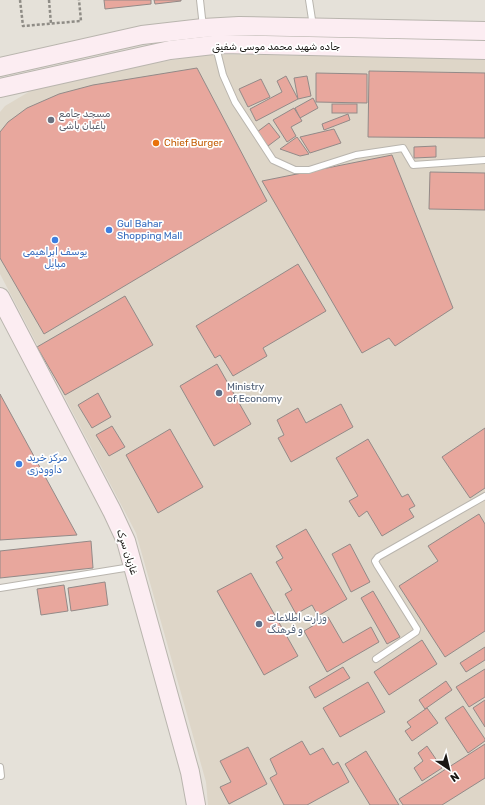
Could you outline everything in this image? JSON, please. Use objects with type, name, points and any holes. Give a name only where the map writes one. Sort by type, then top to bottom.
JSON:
[{"type":"main road","name":"جاده شهید محمد موسی شفیق","points":[[0,67],[142,35],[203,28],[239,26],[485,31]]},
{"type":"main road","name":"جاده شهید محمد موسی شفیق","points":[[0,88],[170,50],[216,45],[485,50]]},
{"type":"main road","name":"غازیان سړک","points":[[0,296],[112,511],[126,541],[190,772],[196,805]]},
{"type":"lane","points":[[200,0],[203,28]]},
{"type":"lane","points":[[309,0],[313,27]]},
{"type":"lane","points":[[216,45],[223,74],[235,102],[273,160],[295,170],[309,170],[356,155],[404,148],[413,164],[485,160]]},
{"type":"lane","points":[[376,659],[416,632],[417,629],[375,561],[378,557],[485,496]]},
{"type":"lane","points":[[0,588],[132,567]]},
{"type":"lane","points":[[0,766],[1,776]]},
{"type":"path","points":[[20,0],[23,26],[81,21],[80,0]]},
{"type":"path","points":[[49,0],[51,24]]},
{"type":"shaded area","points":[[208,54],[485,59],[485,805],[208,805],[206,782],[136,533],[0,274],[0,112],[5,106],[32,90],[100,72]]},
{"type":"building","points":[[104,0],[151,0],[151,4],[105,9]]},
{"type":"building","points":[[154,0],[181,0],[181,1],[155,4]]},
{"type":"building","name":"Gul Bahar Shopping Mall","points":[[197,68],[267,201],[44,334],[0,258],[0,132],[8,122],[27,108],[59,94],[93,85]]},
{"type":"building","points":[[369,71],[485,73],[485,138],[368,137]]},
{"type":"building","points":[[316,73],[367,74],[367,103],[316,102]]},
{"type":"building","points":[[286,76],[298,99],[256,121],[250,109],[282,92],[277,81]]},
{"type":"building","points":[[307,76],[311,96],[298,99],[294,78]]},
{"type":"building","points":[[261,79],[270,97],[248,107],[239,89]]},
{"type":"building","points":[[313,98],[318,108],[300,118],[295,108]]},
{"type":"building","points":[[332,104],[357,104],[357,113],[332,113]]},
{"type":"building","points":[[294,108],[302,121],[291,127],[296,136],[287,142],[273,120]]},
{"type":"building","points":[[348,114],[350,120],[324,130],[322,124]]},
{"type":"building","points":[[269,123],[280,137],[268,146],[257,132]]},
{"type":"building","points":[[334,129],[341,143],[310,153],[300,137]]},
{"type":"building","points":[[297,137],[309,154],[300,156],[280,149]]},
{"type":"building","points":[[436,146],[436,157],[414,158],[414,147]]},
{"type":"building","points":[[392,155],[453,308],[395,346],[389,338],[362,353],[262,181]]},
{"type":"building","points":[[430,172],[485,173],[485,210],[429,209]]},
{"type":"building","points":[[298,264],[326,311],[263,348],[267,356],[233,376],[220,355],[215,358],[196,326]]},
{"type":"building","points":[[125,296],[153,345],[65,395],[37,347]]},
{"type":"building","points":[[217,364],[251,424],[214,446],[180,386]]},
{"type":"building","points":[[98,393],[111,417],[92,428],[78,405]]},
{"type":"building","name":"مرکز خرید داوودزی","points":[[0,394],[77,535],[0,540]]},
{"type":"building","points":[[341,404],[353,427],[291,462],[278,438],[284,435],[277,420],[298,408],[306,423]]},
{"type":"building","points":[[112,426],[125,447],[109,456],[96,435]]},
{"type":"building","points":[[485,428],[485,488],[470,498],[442,457]]},
{"type":"building","points":[[170,429],[203,487],[158,513],[126,455]]},
{"type":"building","points":[[368,439],[402,497],[408,494],[415,506],[409,509],[414,517],[382,536],[367,511],[359,517],[349,501],[358,496],[336,458]]},
{"type":"building","points":[[479,514],[485,524],[485,631],[445,657],[399,586],[438,561],[428,546]]},
{"type":"building","points":[[306,529],[347,599],[318,616],[312,605],[296,614],[285,594],[292,590],[276,562],[283,558],[276,546]]},
{"type":"building","points":[[91,541],[93,568],[0,578],[0,551]]},
{"type":"building","points":[[350,544],[370,582],[351,592],[332,554]]},
{"type":"building","points":[[251,573],[298,656],[264,675],[217,591]]},
{"type":"building","points":[[105,582],[108,605],[71,611],[68,588]]},
{"type":"building","points":[[64,585],[68,611],[41,615],[37,589]]},
{"type":"building","points":[[373,591],[400,637],[387,644],[361,598]]},
{"type":"building","points":[[328,617],[343,643],[371,627],[379,642],[327,672],[304,631]]},
{"type":"building","points":[[422,640],[437,664],[389,695],[374,672]]},
{"type":"building","points":[[485,647],[485,660],[466,672],[460,663]]},
{"type":"building","points":[[343,667],[350,678],[315,698],[309,687]]},
{"type":"building","points":[[485,669],[485,697],[469,707],[456,687]]},
{"type":"building","points":[[446,681],[452,690],[425,709],[419,700]]},
{"type":"building","points":[[368,682],[385,712],[340,737],[323,708]]},
{"type":"building","points":[[485,700],[485,727],[473,708]]},
{"type":"building","points":[[463,706],[485,739],[485,741],[468,753],[445,718]]},
{"type":"building","points":[[427,708],[438,723],[412,741],[405,731],[411,727],[407,722]]},
{"type":"building","points":[[302,741],[310,755],[323,748],[333,765],[338,762],[349,782],[307,805],[284,805],[270,778],[277,774],[270,759]]},
{"type":"building","points":[[485,744],[485,778],[442,805],[403,805],[399,799]]},
{"type":"building","points":[[427,746],[442,768],[422,781],[414,768],[423,761],[418,753]]},
{"type":"building","points":[[248,747],[267,784],[229,804],[220,787],[231,782],[220,761]]},
{"type":"building","points":[[366,751],[399,805],[370,805],[345,764]]},
{"type":"place","name":"مسجد جامع باغبان باشی","points":[[51,120]]},
{"type":"place","name":"Chief Burger","points":[[156,143]]},
{"type":"place","name":"Gul Bahar Shopping Mall","points":[[109,230]]},
{"type":"place","name":"یوسف ابراهیمی مبایل","points":[[55,240]]},
{"type":"place","name":"Ministry of Economy","points":[[219,393]]},
{"type":"place","name":"مرکز خرید داوودزی","points":[[19,464]]},
{"type":"place","name":"وزارت اطلاعات و فرهنگ","points":[[259,624]]}]
